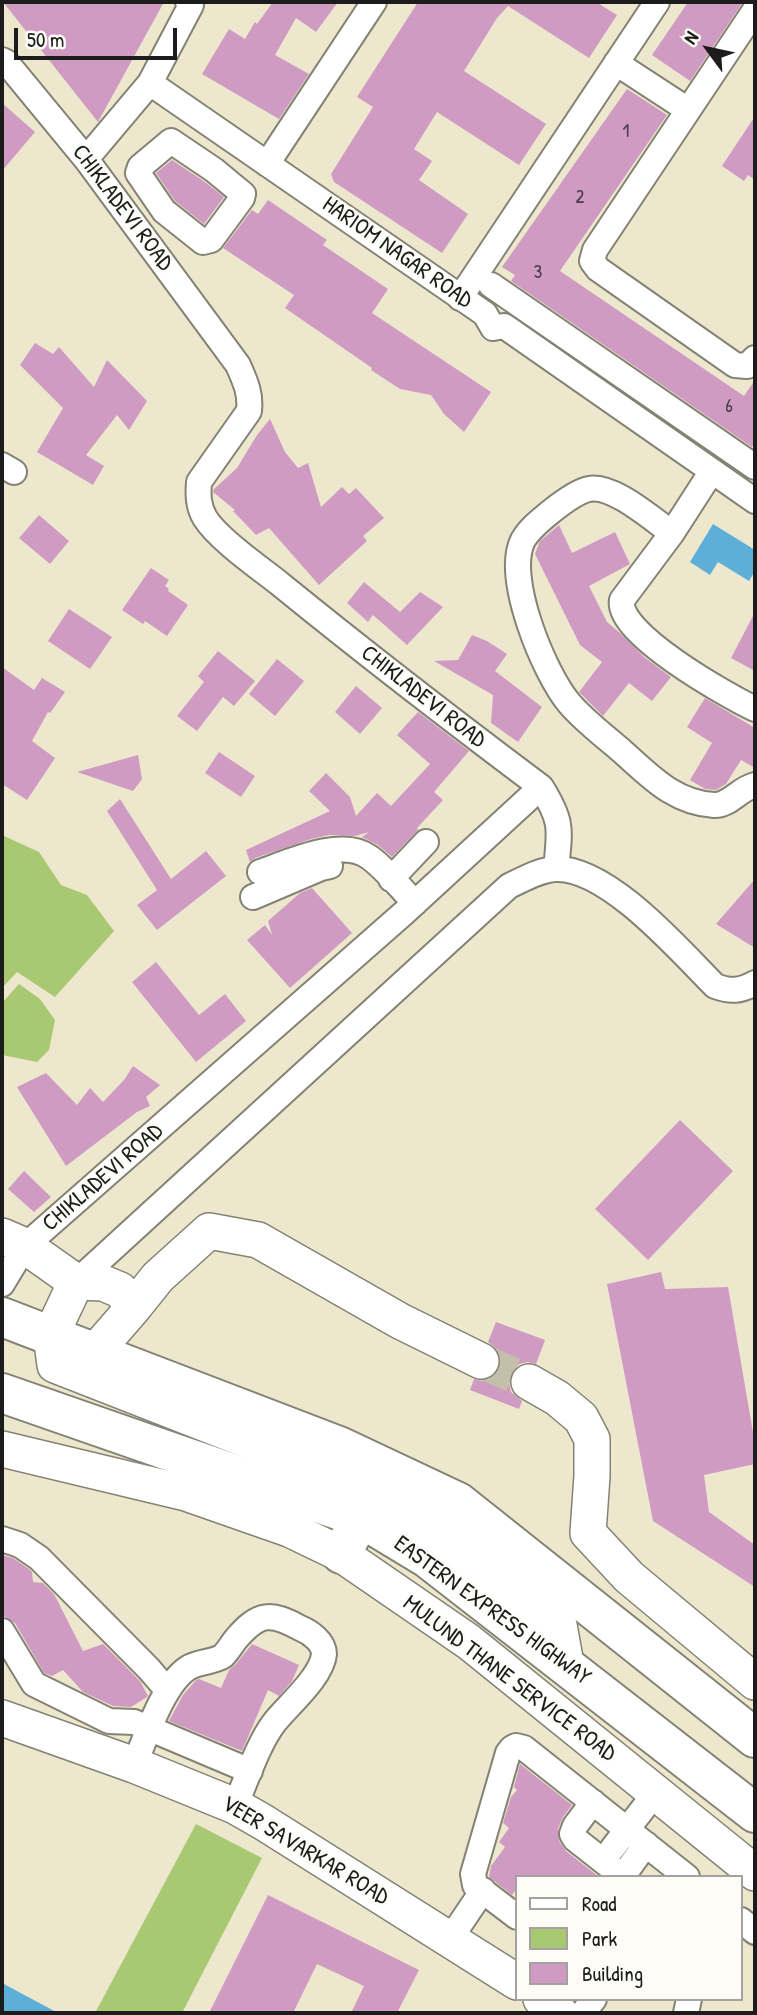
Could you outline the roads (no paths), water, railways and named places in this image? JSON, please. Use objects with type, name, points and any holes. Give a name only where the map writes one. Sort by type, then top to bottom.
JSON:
[{"type":"highway","points":[[2,1317],[339,1446],[458,1502],[755,1738]]},
{"type":"highway","name":"EASTERN EXPRESS HIGHWAY","points":[[2,1393],[361,1518],[427,1558],[755,1813]]},
{"type":"highway","points":[[341,1554],[361,1518]]},
{"type":"street","points":[[86,159],[150,83],[191,5],[188,2]]},
{"type":"street","points":[[267,164],[374,2]]},
{"type":"street","points":[[460,298],[657,2]]},
{"type":"street","points":[[755,10],[595,250],[593,261],[598,269],[735,365],[747,366],[755,358]]},
{"type":"street","name":"CHIKLADEVI ROAD","points":[[2,1284],[13,1241],[410,907],[541,787],[320,616],[219,534],[206,520],[200,508],[199,482],[248,411],[250,397],[245,380],[237,365],[86,159],[3,56]]},
{"type":"street","points":[[616,63],[688,110]]},
{"type":"street","name":"HARIOM NAGAR ROAD","points":[[150,83],[706,467],[752,492]]},
{"type":"street","points":[[214,170],[234,141]]},
{"type":"street","points":[[491,285],[755,467]]},
{"type":"street","points":[[499,323],[522,307]]},
{"type":"street","points":[[594,388],[608,366]]},
{"type":"street","points":[[656,432],[672,409]]},
{"type":"street","points":[[716,439],[706,467],[672,533],[622,600],[622,610],[636,631],[690,672],[755,709]]},
{"type":"street","points":[[672,533],[615,494],[601,489],[589,489],[557,506],[529,532],[523,540],[517,559],[519,584],[530,625],[545,665],[569,703],[664,789],[716,806],[732,799],[743,788],[755,785]]},
{"type":"street","points":[[541,787],[555,808],[560,829],[556,869]]},
{"type":"street","points":[[391,879],[426,842]]},
{"type":"street","points":[[260,872],[327,850],[353,849],[370,857],[391,879],[410,907]]},
{"type":"street","points":[[253,897],[321,868],[354,866],[369,873],[410,907]]},
{"type":"street","points":[[566,1664],[559,1625],[445,1533],[372,1487],[55,1365],[51,1335],[76,1282],[509,886],[536,873],[556,869],[576,871],[596,879],[634,907],[715,986],[738,991],[755,983]]},
{"type":"street","points":[[94,1352],[158,1277],[209,1231],[258,1240],[400,1321],[481,1361]]},
{"type":"street","points":[[13,1241],[76,1282],[103,1283],[120,1290],[134,1307]]},
{"type":"street","points":[[529,1382],[557,1398],[581,1418],[592,1438],[588,1533],[629,1577],[755,1682]]},
{"type":"street","name":"MULUND THANE SERVICE ROAD","points":[[2,1449],[186,1493],[289,1529],[341,1554],[469,1642],[755,1873]]},
{"type":"street","points":[[2,1539],[20,1545],[39,1558],[167,1690]]},
{"type":"street","points":[[134,1765],[167,1690],[190,1667],[224,1655],[252,1622],[267,1616],[280,1617],[311,1633],[322,1646],[324,1654],[304,1689],[273,1724],[235,1806]]},
{"type":"street","points":[[2,1631],[34,1684],[108,1721],[134,1722],[250,1771]]},
{"type":"street","name":"VEER SAVARKAR ROAD","points":[[2,1718],[134,1765],[235,1806],[516,1981]]},
{"type":"street","points":[[516,1916],[475,1885],[472,1874],[508,1753],[516,1746],[524,1748],[684,1875]]},
{"type":"street","points":[[593,1802],[572,1834],[617,1872],[622,1873],[628,1869],[636,1837],[656,1792]]},
{"type":"street","points":[[612,1849],[636,1837]]},
{"type":"street","points":[[450,1939],[483,1890]]},
{"type":"street","points":[[544,2001],[560,2013]]},
{"type":"water","points":[[713,524],[755,550],[755,571],[749,581],[718,562],[710,575],[690,562]]},
{"type":"water","points":[[2,1983],[58,2013],[2,2013]]},
{"type":"tunnel","points":[[481,1361],[529,1382]]}]
